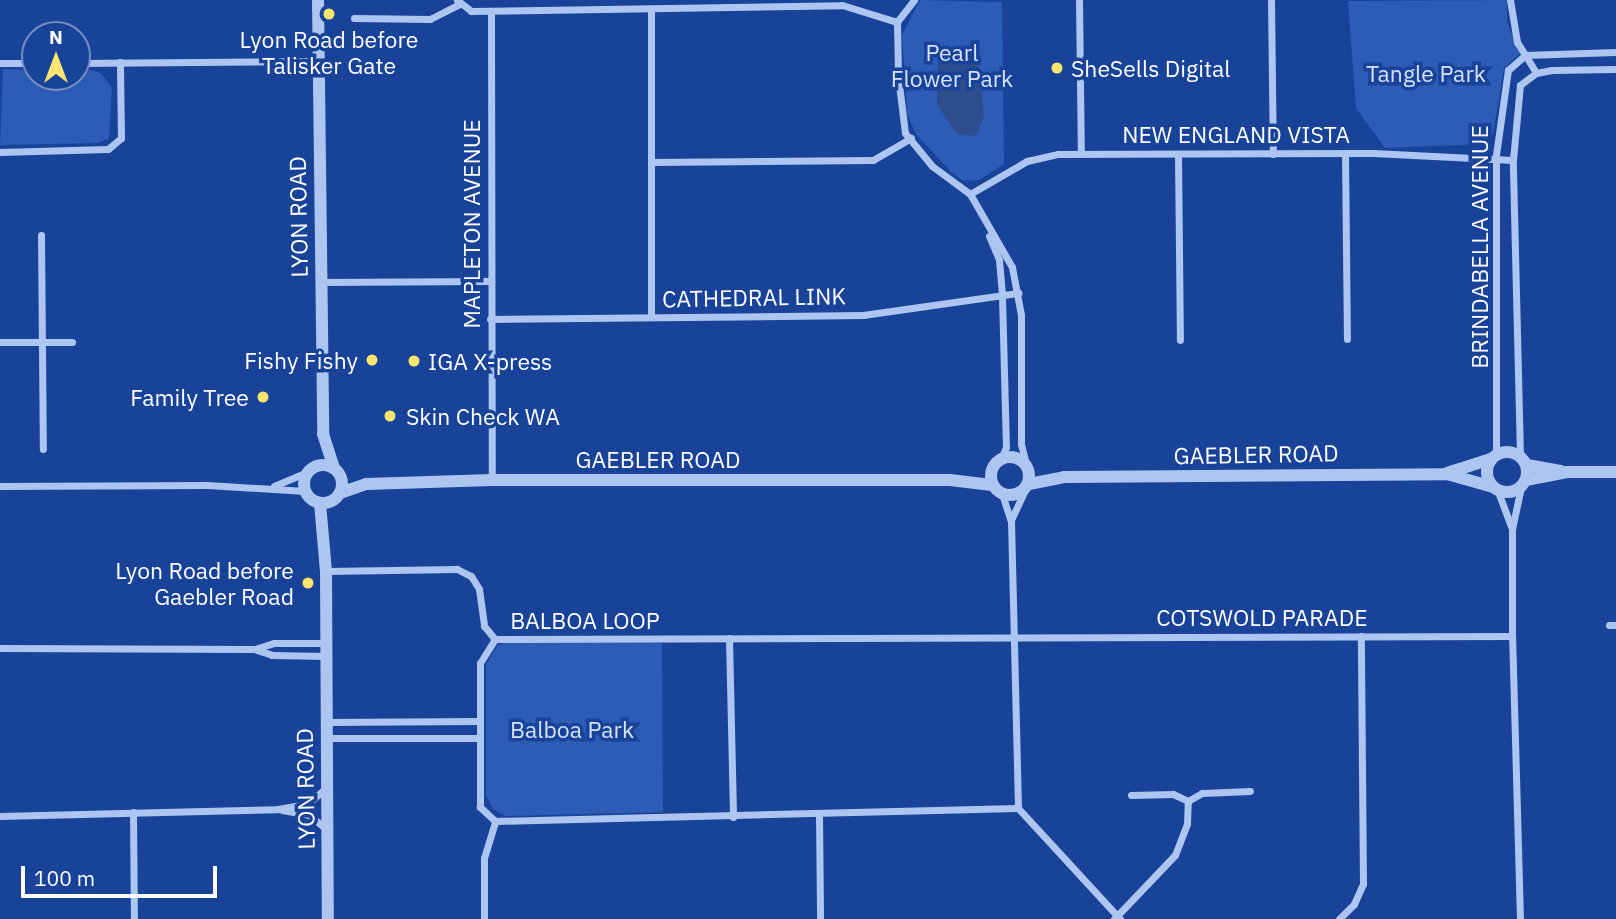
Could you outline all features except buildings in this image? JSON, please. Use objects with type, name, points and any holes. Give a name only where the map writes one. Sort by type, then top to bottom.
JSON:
[{"type":"street","name":"LYON ROAD","points":[[318,0],[323,434],[336,470],[338,496],[325,532]]},
{"type":"street","points":[[914,0],[897,22],[898,76],[905,133],[932,166],[970,194],[999,260],[1006,447],[996,464],[997,489],[1011,521],[1018,808],[1117,918],[1175,855],[1186,824],[1188,801]]},
{"type":"street","points":[[1079,0],[1081,153]]},
{"type":"street","points":[[1271,0],[1273,154]]},
{"type":"street","points":[[1510,0],[1510,20],[1524,55],[1536,72],[1616,69]]},
{"type":"street","points":[[354,18],[430,19],[459,2],[471,11],[651,9],[748,4],[842,5],[897,22]]},
{"type":"street","points":[[651,9],[651,317]]},
{"type":"street","name":"MAPLETON AVENUE","points":[[491,11],[492,480]]},
{"type":"street","points":[[1524,55],[1616,52]]},
{"type":"street","name":"BRINDABELLA AVENUE","points":[[1494,457],[1496,155],[1508,70],[1524,55]]},
{"type":"street","points":[[91,63],[318,61]]},
{"type":"street","points":[[0,152],[108,149],[121,138],[120,62]]},
{"type":"street","points":[[0,63],[21,63]]},
{"type":"street","name":"BRINDABELLA AVENUE","points":[[1523,460],[1513,160],[1520,85],[1536,72]]},
{"type":"street","points":[[651,162],[873,160],[911,138]]},
{"type":"street","name":"NEW ENGLAND VISTA","points":[[970,194],[1027,161],[1081,153],[1496,155],[1513,160]]},
{"type":"street","points":[[1345,153],[1347,339]]},
{"type":"street","points":[[1178,155],[1180,340]]},
{"type":"street","points":[[975,204],[1012,268],[1018,293],[1021,444],[1027,467],[1027,487],[1011,521]]},
{"type":"street","points":[[41,235],[43,449]]},
{"type":"street","points":[[320,282],[490,281]]},
{"type":"street","name":"CATHEDRAL LINK","points":[[490,318],[863,315],[1018,293]]},
{"type":"street","points":[[0,342],[72,342]]},
{"type":"street","name":"LYON ROAD","points":[[304,491],[323,434]]},
{"type":"street","points":[[1512,529],[1486,471],[1494,457],[1510,451],[1523,460],[1567,472]]},
{"type":"street","points":[[996,464],[1015,457],[1027,467]]},
{"type":"street","name":"GAEBLER ROAD","points":[[1447,474],[1494,457]]},
{"type":"street","points":[[1520,919],[1512,635],[1512,529],[1523,483],[1523,460]]},
{"type":"street","name":"GAEBLER ROAD","points":[[950,480],[996,464]]},
{"type":"street","name":"GAEBLER ROAD","points":[[1027,467],[1065,477]]},
{"type":"street","points":[[273,486],[310,470],[336,470]]},
{"type":"street","name":"GAEBLER ROAD","points":[[336,470],[366,484]]},
{"type":"street","points":[[1495,488],[1511,492],[1523,483],[1567,472],[1616,471]]},
{"type":"street","name":"GAEBLER ROAD","points":[[1027,487],[1065,477],[1447,474],[1495,488]]},
{"type":"street","name":"GAEBLER ROAD","points":[[320,503],[366,484],[492,480],[950,480],[997,489]]},
{"type":"street","points":[[0,486],[273,486],[304,491],[320,503]]},
{"type":"street","points":[[997,489],[1016,495],[1027,487]]},
{"type":"street","name":"LYON ROAD","points":[[320,503],[325,532],[326,571],[324,738],[328,919]]},
{"type":"street","points":[[326,571],[457,569],[471,576],[478,589],[484,626],[495,639]]},
{"type":"street","name":"COTSWOLD PARADE","points":[[1013,637],[1512,635]]},
{"type":"street","points":[[1339,919],[1354,904],[1363,884],[1361,636]]},
{"type":"street","name":"BALBOA LOOP","points":[[495,821],[480,807],[480,663],[495,639],[1013,637]]},
{"type":"street","points":[[729,638],[733,817]]},
{"type":"street","points":[[0,648],[254,649],[274,643],[326,643]]},
{"type":"street","points":[[254,649],[272,655],[325,656]]},
{"type":"street","points":[[325,722],[480,721]]},
{"type":"street","points":[[324,738],[480,738]]},
{"type":"street","points":[[0,816],[278,809],[307,804],[325,789]]},
{"type":"street","points":[[1188,801],[1202,793],[1250,791]]},
{"type":"street","points":[[1131,795],[1173,794],[1188,801]]},
{"type":"street","points":[[484,919],[484,858],[495,821],[819,816],[1018,808]]},
{"type":"street","points":[[278,809],[309,815],[326,829]]},
{"type":"street","points":[[133,812],[134,919]]},
{"type":"street","points":[[819,816],[820,919]]},
{"type":"green space","name":"Pearl Flower Park","points":[[920,0],[1002,2],[1004,164],[979,180],[964,181],[952,173],[916,134],[907,114],[902,35]]},
{"type":"green space","name":"Tangle Park","points":[[1507,0],[1507,22],[1520,54],[1504,68],[1493,134],[1484,144],[1385,148],[1356,108],[1348,1]]},
{"type":"green space","points":[[3,69],[21,70],[21,91],[91,91],[91,70],[101,73],[112,88],[109,138],[98,143],[0,145]]},
{"type":"green space","name":"Balboa Park","points":[[510,642],[662,643],[663,812],[506,816],[493,809],[486,795],[486,664],[498,645]]},
{"type":"shaded area","points":[[950,50],[973,58],[979,66],[984,116],[976,136],[957,134],[937,105],[938,55]]},
{"type":"place","name":"Lyon Road before Talisker Gate","points":[[329,14]]},
{"type":"place","name":"SheSells Digital","points":[[1057,68]]},
{"type":"place","name":"Fishy Fishy","points":[[372,360]]},
{"type":"place","name":"IGA X-press","points":[[414,361]]},
{"type":"place","name":"Family Tree","points":[[263,397]]},
{"type":"place","name":"Skin Check WA","points":[[390,416]]},
{"type":"place","name":"Lyon Road before Gaebler Road","points":[[308,583]]}]
